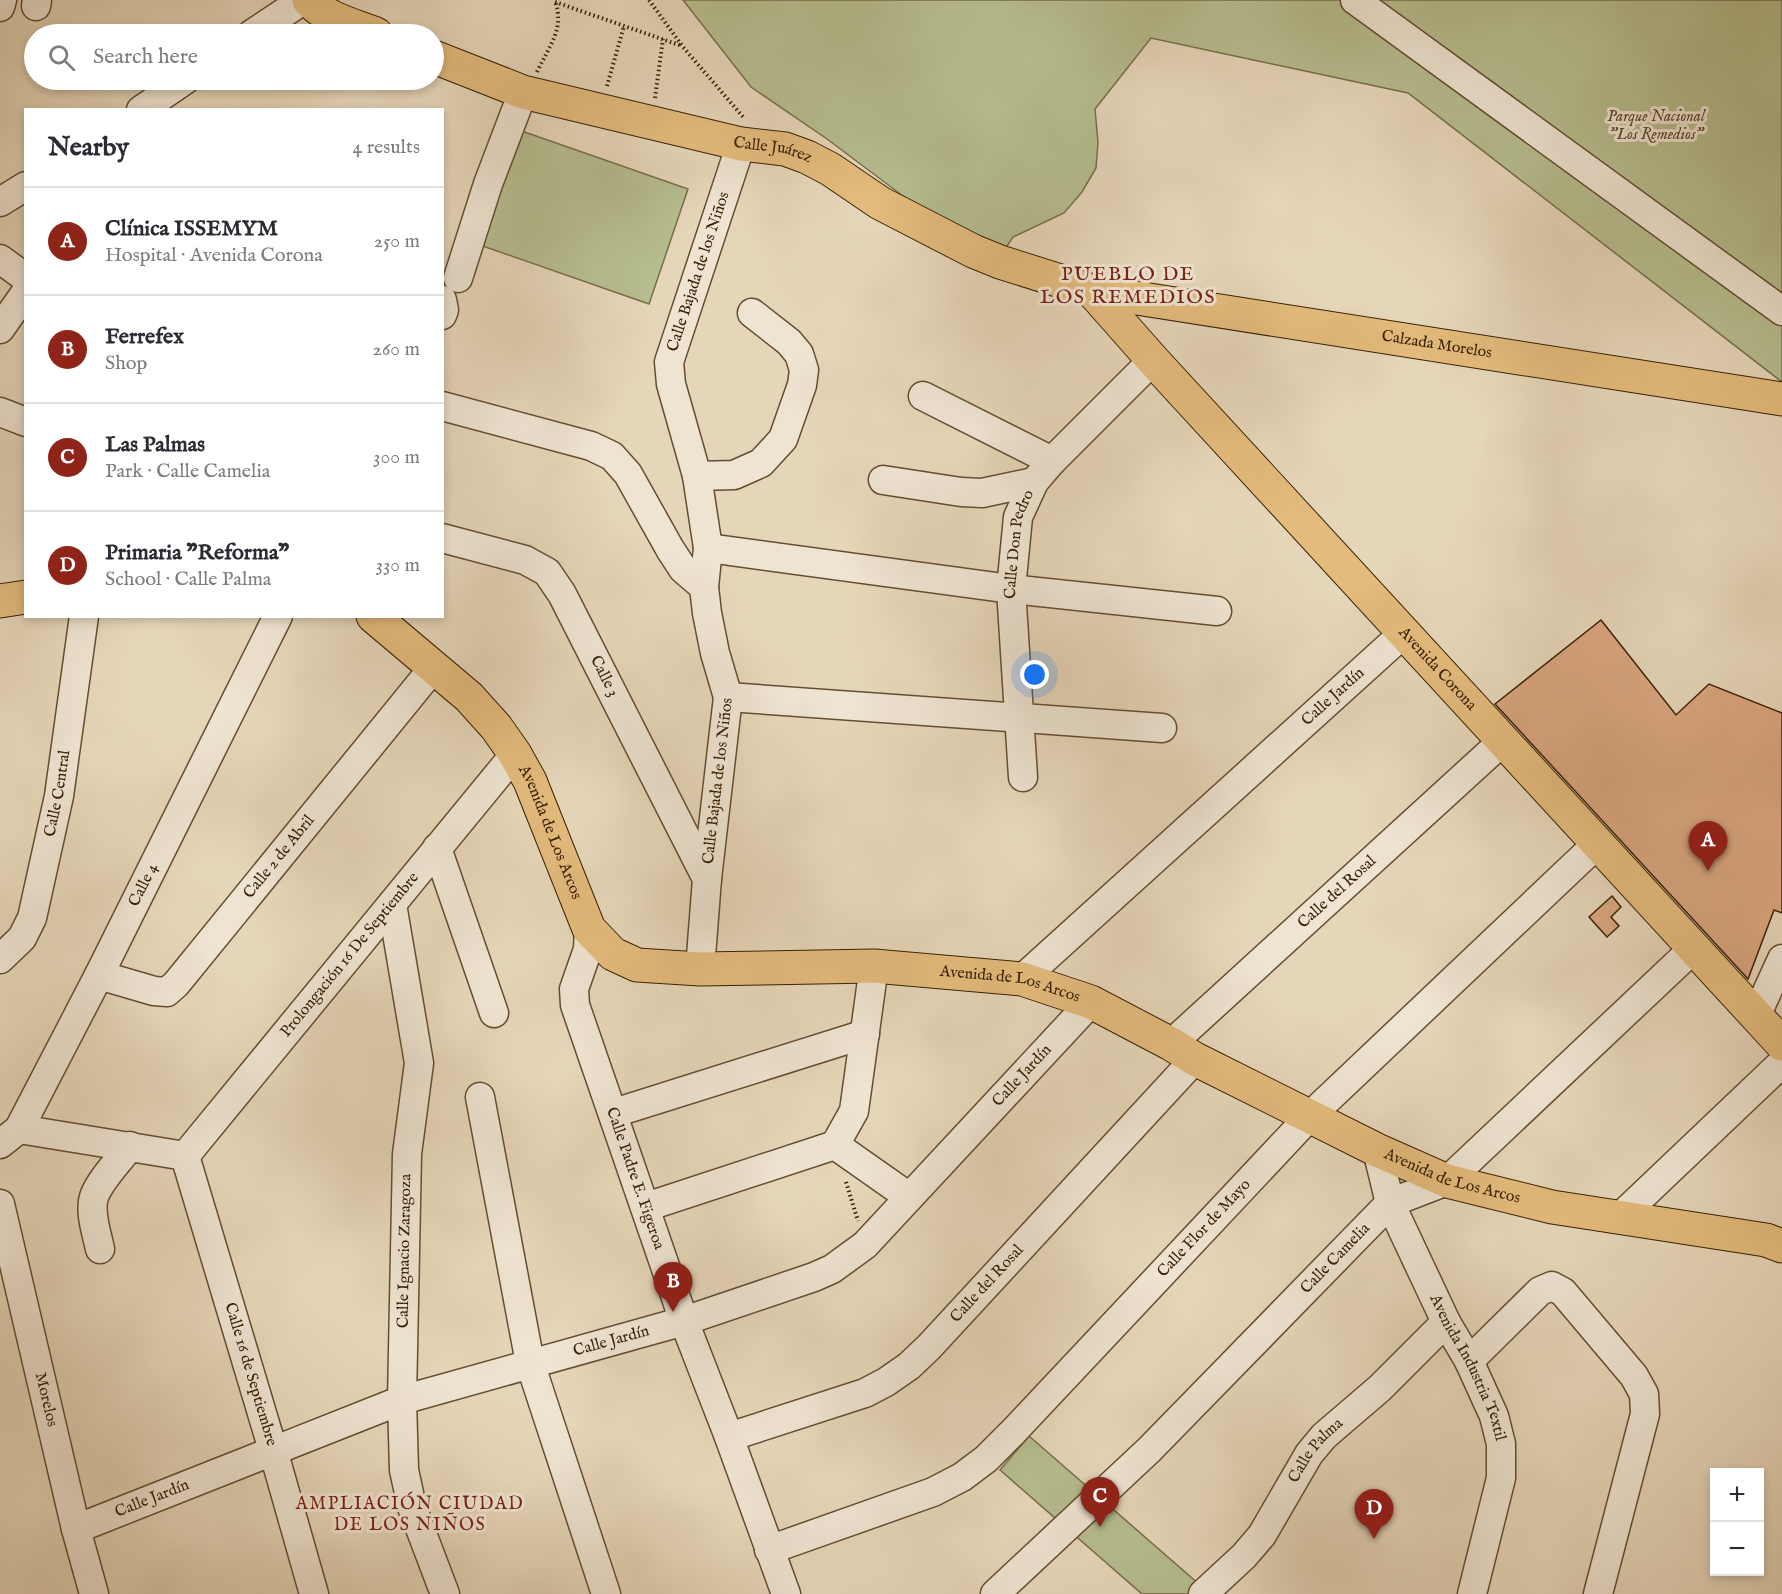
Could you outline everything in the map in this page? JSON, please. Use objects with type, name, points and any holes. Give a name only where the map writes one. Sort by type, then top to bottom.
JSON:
[{"type":"main road","points":[[309,0],[316,8],[329,16],[350,24]]},
{"type":"main road","name":"Calle Juárez","points":[[444,61],[525,92],[741,144],[785,149],[830,169],[879,203],[974,250],[1000,262],[1092,291]]},
{"type":"main road","name":"Avenida Corona","points":[[1092,291],[1782,1044]]},
{"type":"main road","name":"Calzada Morelos","points":[[1092,291],[1782,399]]},
{"type":"main road","points":[[0,601],[24,597]]},
{"type":"main road","name":"Avenida de Los Arcos","points":[[375,618],[469,697],[515,754],[530,781],[589,929],[613,954],[638,965],[700,969],[874,966],[1022,979],[1091,1002],[1183,1052],[1377,1150],[1447,1181],[1552,1207],[1766,1240],[1782,1246]]},
{"type":"street","points":[[0,7],[2,0]]},
{"type":"street","points":[[267,24],[303,0]]},
{"type":"street","points":[[1355,0],[1782,311]]},
{"type":"street","points":[[144,108],[170,90]]},
{"type":"street","points":[[444,308],[488,184],[525,92]]},
{"type":"street","name":"Calle Bajada de los Niños","points":[[700,969],[707,879],[728,697],[715,653],[707,613],[704,586],[708,548],[697,476],[671,384],[669,362],[741,144]]},
{"type":"street","points":[[0,202],[24,187]]},
{"type":"street","points":[[0,259],[24,277]]},
{"type":"street","points":[[0,329],[24,295]]},
{"type":"street","points":[[697,476],[734,475],[761,463],[783,439],[802,385],[804,370],[800,354],[789,342],[752,313]]},
{"type":"street","name":"Calle Don Pedro","points":[[1023,777],[1011,589],[1018,517],[1034,482],[1153,360]]},
{"type":"street","points":[[923,396],[1053,460]]},
{"type":"street","points":[[444,407],[591,446],[612,456],[628,474],[683,569],[704,586]]},
{"type":"street","points":[[0,412],[24,421]]},
{"type":"street","points":[[883,480],[982,493],[1034,482]]},
{"type":"street","name":"Calle 3","points":[[444,539],[525,560],[546,572],[562,594],[707,879]]},
{"type":"street","points":[[708,548],[1011,589],[1217,611]]},
{"type":"street","name":"Calle Central","points":[[0,959],[22,938],[32,918],[59,796],[84,618]]},
{"type":"street","name":"Calle 4","points":[[10,1136],[99,975],[277,618]]},
{"type":"street","name":"Calle Jardín","points":[[1022,979],[1404,632]]},
{"type":"street","name":"Calle 2 de Abril","points":[[99,975],[154,991],[167,992],[176,984],[434,667]]},
{"type":"street","points":[[728,697],[1162,728]]},
{"type":"street","name":"Calle del Rosal","points":[[729,1437],[865,1393],[909,1366],[929,1347],[1183,1052],[1504,740]]},
{"type":"street","name":"Prolongación 16 De Septiembre","points":[[184,1156],[515,754]]},
{"type":"street","name":"Calle Flor de Mayo","points":[[769,1550],[933,1492],[962,1477],[986,1459],[1310,1116],[1598,843]]},
{"type":"street","points":[[437,848],[494,1013]]},
{"type":"street","name":"Calle Ignacio Zaragoza","points":[[392,904],[419,1063],[407,1154],[402,1400],[404,1470],[412,1507],[445,1594]]},
{"type":"street","name":"Calle Padre E. Figeroa","points":[[589,929],[588,949],[574,989],[575,1005],[684,1321],[729,1437],[769,1550],[781,1592]]},
{"type":"street","name":"Calle Camelia","points":[[994,1594],[1149,1450],[1390,1203],[1447,1181],[1694,948]]},
{"type":"street","points":[[1756,1016],[1782,959]]},
{"type":"street","points":[[646,1207],[835,1146],[854,1111],[874,966]]},
{"type":"street","name":"Calle Jardín","points":[[76,1529],[402,1400],[684,1321],[832,1269],[865,1245],[1091,1002]]},
{"type":"street","points":[[614,1113],[865,1034]]},
{"type":"street","points":[[1620,1217],[1782,1063]]},
{"type":"street","points":[[480,1097],[530,1363],[606,1594]]},
{"type":"street","points":[[10,1136],[130,1146],[184,1156]]},
{"type":"street","points":[[100,1249],[93,1198],[130,1146]]},
{"type":"street","points":[[835,1146],[909,1197]]},
{"type":"street","name":"Avenida Industria Textil","points":[[1377,1150],[1390,1203],[1446,1322],[1469,1361],[1494,1416],[1501,1444],[1501,1479],[1472,1594]]},
{"type":"street","name":"Calle 16 de Septiembre","points":[[184,1156],[314,1594]]},
{"type":"street","name":"Morelos","points":[[0,1203],[76,1529],[94,1594]]},
{"type":"street","points":[[1469,1361],[1540,1291],[1552,1286],[1563,1292],[1634,1376],[1644,1394],[1645,1414],[1598,1594]]},
{"type":"street","name":"Calle Palma","points":[[1203,1594],[1244,1556],[1262,1535],[1309,1454],[1324,1436],[1380,1388],[1446,1322]]},
{"type":"path","points":[[555,1],[683,47]]},
{"type":"path","points":[[525,92],[559,26],[559,14],[555,1]]},
{"type":"path","points":[[599,110],[624,26]]},
{"type":"path","points":[[652,122],[663,39]]},
{"type":"path","points":[[835,1146],[865,1245]]},
{"type":"green space","name":"Parque Nacional \"Los Remedios\"","points":[[683,0],[1782,0],[1782,382],[1408,93],[1151,38],[1095,109],[1098,142],[1096,168],[1082,192],[1064,213],[1013,237],[1005,249],[944,222],[903,196],[827,139],[751,87]]},
{"type":"green space","points":[[516,129],[688,189],[649,304],[477,244]]},
{"type":"green space","points":[[1029,1436],[1200,1585],[1192,1594],[1142,1594],[1000,1470]]},
{"type":"building","points":[[1601,620],[1676,715],[1709,684],[1782,713],[1782,913],[1774,910],[1748,979],[1495,704]]},
{"type":"building","points":[[1612,896],[1621,907],[1611,917],[1619,926],[1607,937],[1589,917]]},
{"type":"place","name":"Clínica ISSEMYM","points":[[1708,871]]},
{"type":"place","name":"Ferrefex","points":[[673,1312]]},
{"type":"place","name":"Las Palmas","points":[[1100,1527]]},
{"type":"place","name":"Primaria \"Reforma\"","points":[[1374,1539]]},
{"type":"district","name":"PUEBLO DE LOS REMEDIOS","points":[[1128,286]]},
{"type":"district","name":"AMPLIACIÓN CIUDAD DE LOS NIÑOS","points":[[410,1514]]}]
